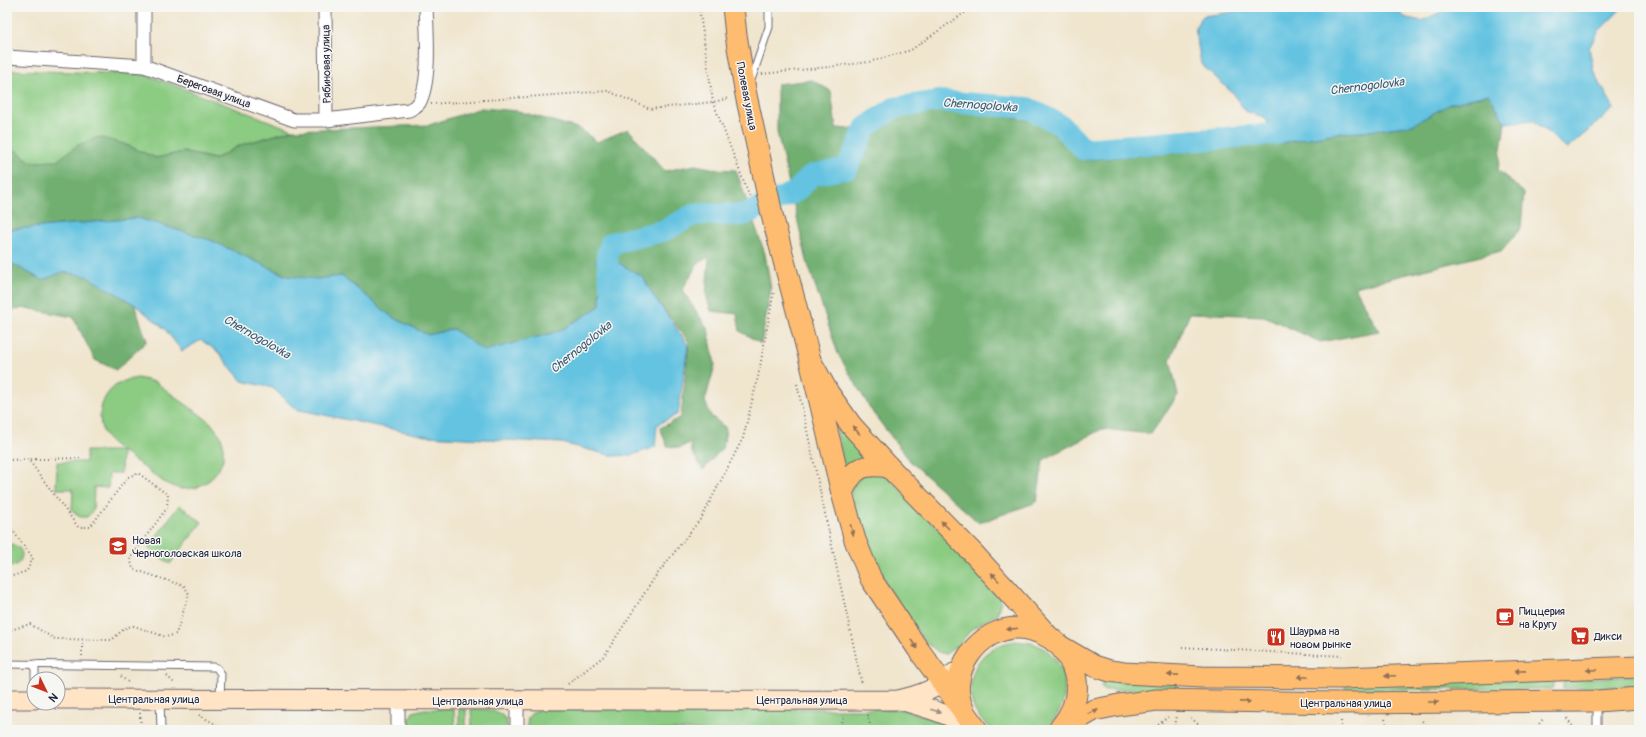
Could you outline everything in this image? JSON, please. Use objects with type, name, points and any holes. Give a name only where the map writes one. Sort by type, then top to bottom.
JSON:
[{"type":"main road","name":"Полевая улица","points":[[732,7],[746,94],[773,219],[810,360]]},
{"type":"main road","points":[[810,360],[829,394],[851,425],[889,467],[973,553],[1068,656],[1074,668],[1077,681],[1076,695],[1073,708],[1067,720],[1058,730]]},
{"type":"main road","points":[[810,360],[842,493],[855,540],[871,579],[918,649],[974,726]]},
{"type":"main road","points":[[842,493],[849,477],[859,469],[874,465],[889,467]]},
{"type":"main road","points":[[974,726],[961,705],[959,690],[960,676],[964,662],[978,644],[986,637],[1002,630],[1018,628],[1034,630],[1055,641],[1094,666],[1124,674],[1342,678],[1639,667]]},
{"type":"main road","name":"Центральная улица","points":[[1058,730],[1094,710],[1157,700],[1342,703],[1597,701],[1639,698]]},
{"type":"street","points":[[144,7],[144,66]]},
{"type":"street","name":"Рябиновая улица","points":[[325,7],[326,120]]},
{"type":"street","points":[[418,105],[425,90],[427,50],[426,7]]},
{"type":"street","name":"Береговая улица","points":[[7,57],[144,66],[294,120],[326,120],[409,110],[418,105]]},
{"type":"street","points":[[898,700],[922,694],[944,683],[964,662]]},
{"type":"street","points":[[7,699],[26,699]]},
{"type":"street","name":"Центральная улица","points":[[66,699],[398,701],[898,700]]},
{"type":"street","points":[[898,700],[942,713],[974,726]]},
{"type":"street","points":[[398,701],[398,730]]},
{"type":"street","points":[[517,701],[517,730]]},
{"type":"lane","points":[[746,94],[769,27],[769,7]]},
{"type":"lane","points":[[7,664],[214,667],[218,668],[221,674],[220,699]]},
{"type":"lane","points":[[35,664],[35,671]]},
{"type":"lane","points":[[160,699],[161,730]]},
{"type":"lane","points":[[1597,701],[1597,730]]},
{"type":"path","points":[[699,7],[713,102],[752,205]]},
{"type":"path","points":[[753,74],[782,73],[869,62],[911,50],[964,13],[984,7]]},
{"type":"path","points":[[418,105],[608,91],[650,109],[713,102],[746,94]]},
{"type":"path","points":[[567,685],[604,656],[655,577],[702,517],[743,438],[758,377],[775,288],[777,295]]},
{"type":"path","points":[[797,384],[856,656]]},
{"type":"path","points":[[7,461],[80,458]]},
{"type":"path","points":[[7,631],[30,624],[55,639],[112,640],[124,629],[129,626],[134,626],[166,637],[176,634],[189,594],[184,586],[133,569],[130,558],[167,508],[168,496],[138,473],[128,477],[90,527],[78,527],[28,459]]},
{"type":"path","points":[[7,523],[33,558],[27,571],[7,578]]},
{"type":"path","points":[[82,640],[82,652]]},
{"type":"path","points":[[1182,646],[1342,656]]},
{"type":"path","points":[[140,708],[141,730]]},
{"type":"path","points":[[1384,714],[1388,730]]},
{"type":"path","points":[[197,715],[226,730]]},
{"type":"path","points":[[1174,730],[1177,715]]},
{"type":"path","points":[[1152,730],[1168,716]]},
{"type":"path","points":[[1189,716],[1205,730]]},
{"type":"path","points":[[1341,716],[1341,730]]},
{"type":"path","points":[[1422,721],[1433,730]]},
{"type":"path","points":[[455,730],[473,730]]},
{"type":"green space","points":[[7,70],[139,74],[152,77],[293,130],[241,145],[215,159],[183,152],[156,158],[124,144],[78,145],[57,161],[31,162],[7,144]]},
{"type":"green space","points":[[812,80],[831,91],[836,128],[853,129],[867,116],[886,117],[937,110],[966,111],[1040,122],[1085,160],[1281,143],[1337,133],[1362,132],[1412,125],[1450,104],[1489,94],[1505,123],[1498,170],[1524,193],[1521,228],[1501,251],[1355,287],[1379,331],[1320,342],[1264,316],[1190,313],[1170,360],[1178,395],[1151,434],[1102,429],[1043,460],[1037,502],[979,523],[910,461],[873,413],[838,354],[807,261],[777,132],[777,84]]},
{"type":"green space","points":[[481,108],[518,111],[580,129],[597,142],[628,129],[665,171],[695,165],[716,169],[736,170],[765,254],[771,289],[761,344],[740,331],[737,314],[711,311],[706,294],[709,257],[698,263],[682,290],[708,329],[715,365],[705,401],[711,416],[726,428],[723,447],[703,470],[691,451],[691,442],[680,448],[667,446],[660,428],[681,417],[689,342],[653,295],[643,277],[596,259],[601,280],[600,306],[560,331],[484,352],[453,329],[428,335],[392,317],[342,276],[317,279],[288,276],[210,240],[138,218],[7,230],[7,144],[31,162],[57,161],[78,145],[99,137],[124,144],[156,158],[183,152],[215,159],[241,145],[293,130],[429,125]]},
{"type":"green space","points":[[7,261],[42,280],[63,272],[86,276],[134,304],[147,341],[116,370],[95,360],[73,317],[26,308],[7,311]]},
{"type":"green space","points":[[138,378],[155,382],[210,422],[220,435],[223,443],[223,459],[220,467],[210,480],[196,488],[180,489],[165,483],[122,451],[121,473],[109,473],[108,488],[94,487],[93,511],[87,517],[80,517],[72,510],[73,489],[56,489],[57,462],[86,462],[86,451],[121,451],[111,443],[102,430],[100,422],[101,407],[104,399],[113,387],[124,381]]},
{"type":"green space","points":[[839,428],[870,458],[845,471],[836,429]]},
{"type":"green space","points":[[883,472],[998,590],[1001,601],[997,614],[973,628],[958,645],[946,654],[938,652],[927,643],[903,614],[866,550],[850,490],[862,475]]},
{"type":"green space","points":[[179,505],[202,522],[170,564],[148,548]]},
{"type":"green space","points":[[7,543],[18,547],[22,555],[20,561],[11,567],[7,567]]},
{"type":"green space","points":[[1016,641],[1031,643],[1048,652],[1055,658],[1063,674],[1064,693],[1062,706],[1051,723],[1041,730],[1012,731],[993,729],[979,717],[971,698],[970,688],[972,677],[975,668],[981,659],[997,646]]},
{"type":"green space","points":[[1639,676],[1639,685],[1599,688],[1563,688],[1564,679]]},
{"type":"green space","points":[[1177,680],[1177,689],[1106,690],[1101,686],[1103,681]]},
{"type":"green space","points":[[1554,680],[1554,687],[1551,689],[1345,689],[1346,681]]},
{"type":"green space","points":[[424,709],[454,709],[455,728],[449,730],[407,730],[407,723],[413,712]]},
{"type":"green space","points":[[459,709],[466,709],[466,727],[459,727]]},
{"type":"green space","points":[[471,709],[490,710],[501,714],[507,723],[508,730],[481,730],[472,727]]},
{"type":"green space","points":[[540,709],[899,709],[936,719],[956,730],[527,730],[529,716]]},
{"type":"water","points":[[1270,7],[1389,7],[1407,18],[1422,21],[1451,7],[1623,7],[1598,32],[1589,48],[1594,73],[1614,108],[1567,149],[1533,120],[1505,123],[1489,94],[1450,104],[1412,125],[1362,132],[1337,133],[1281,143],[1264,117],[1245,111],[1234,94],[1201,64],[1195,27],[1203,16]]},
{"type":"water","points":[[138,218],[210,240],[287,276],[317,279],[342,276],[392,317],[428,335],[453,329],[484,351],[560,331],[600,306],[601,280],[596,259],[607,256],[643,277],[653,295],[688,345],[678,414],[657,425],[655,447],[632,455],[613,456],[562,443],[426,436],[295,409],[273,388],[242,381],[217,351],[201,340],[182,351],[164,328],[134,304],[86,276],[63,272],[42,280],[7,261],[7,230]]},
{"type":"waterway","name":"Chernogolovka","points":[[610,285],[607,256],[611,243],[663,231],[695,214],[743,215],[795,192],[812,175],[847,168],[866,127],[894,108],[938,101],[1028,108],[1061,125],[1083,149],[1276,134],[1298,113]]},
{"type":"place","name":"Новая Черноголовская школа","points":[[118,546]]},
{"type":"place","name":"Пиццерия на Кругу","points":[[1505,617]]},
{"type":"place","name":"Дикси","points":[[1580,636]]},
{"type":"place","name":"Шаурма на новом рынке","points":[[1276,637]]}]
